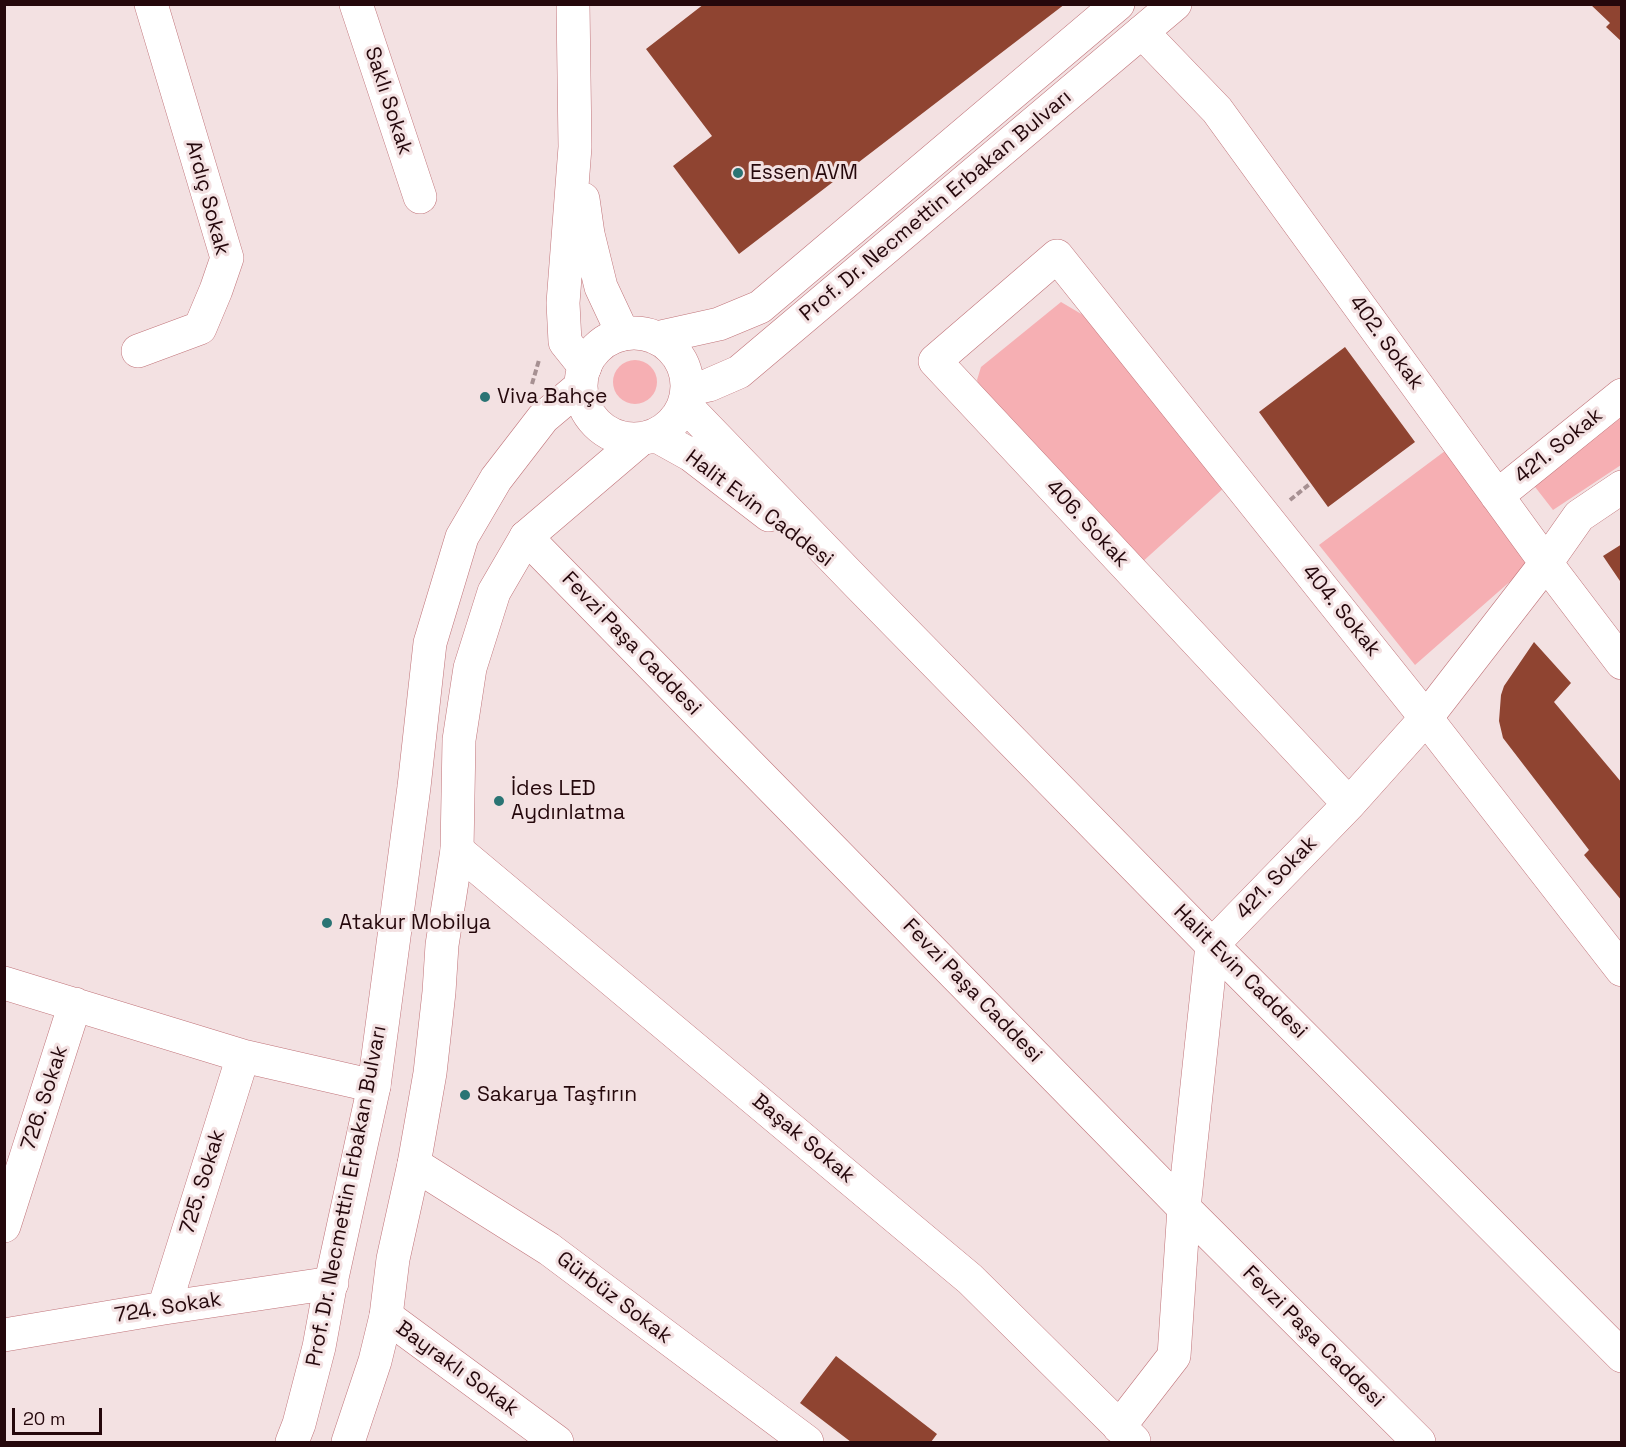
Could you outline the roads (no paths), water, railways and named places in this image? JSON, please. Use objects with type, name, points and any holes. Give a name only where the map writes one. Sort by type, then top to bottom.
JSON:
[{"type":"street","name":"Ardıç Sokak","points":[[138,351],[200,328],[226,258],[151,4]]},
{"type":"street","name":"Saklı Sokak","points":[[356,4],[420,197]]},
{"type":"street","points":[[573,4],[575,147],[562,303],[565,342],[583,377]]},
{"type":"street","name":"Prof. Dr. Necmettin Erbakan Bulvarı","points":[[656,338],[719,324],[760,307],[1118,4]]},
{"type":"street","name":"Prof. Dr. Necmettin Erbakan Bulvarı","points":[[686,397],[739,372],[1175,4]]},
{"type":"street","name":"402. Sokak","points":[[1142,32],[1217,110],[1546,563],[1622,663]]},
{"type":"street","points":[[575,147],[588,234],[602,286],[623,334]]},
{"type":"street","name":"404. Sokak","points":[[1057,256],[1426,718],[1622,970]]},
{"type":"street","name":"406. Sokak","points":[[1057,256],[935,361],[1349,804]]},
{"type":"street","points":[[348,1443],[375,1361],[386,1316],[393,1259],[414,1164],[430,1073],[442,945],[457,850],[459,740],[470,668],[494,592],[526,537],[648,437],[668,428],[678,417],[686,397],[686,374],[680,359],[670,347],[656,338],[640,333],[623,334],[600,346],[591,356],[583,377],[584,404],[593,420],[606,432],[623,438],[648,437]]},
{"type":"street","name":"Prof. Dr. Necmettin Erbakan Bulvarı","points":[[292,1443],[319,1347],[374,1086],[414,787],[430,643],[462,537],[496,479],[543,418],[583,377]]},
{"type":"street","name":"421. Sokak","points":[[1497,496],[1622,395]]},
{"type":"street","name":"Halit Evin Caddesi","points":[[686,397],[860,586],[1212,945],[1622,1356]]},
{"type":"street","name":"Halit Evin Caddesi","points":[[648,437],[692,454],[860,586]]},
{"type":"street","name":"421. Sokak","points":[[1212,945],[1349,804],[1426,718],[1546,563],[1579,516],[1622,487]]},
{"type":"street","name":"Fevzi Paşa Caddesi","points":[[526,537],[1184,1208],[1419,1443]]},
{"type":"street","name":"Başak Sokak","points":[[457,850],[970,1279],[1127,1435]]},
{"type":"street","points":[[1127,1435],[1174,1356],[1184,1208],[1212,945]]},
{"type":"street","points":[[4,983],[243,1056],[374,1086]]},
{"type":"street","name":"726. Sokak","points":[[4,1226],[75,1004]]},
{"type":"street","name":"725. Sokak","points":[[164,1308],[243,1056]]},
{"type":"street","name":"Gürbüz Sokak","points":[[414,1164],[549,1249],[807,1443]]},
{"type":"street","name":"724. Sokak","points":[[4,1335],[332,1283]]},
{"type":"street","name":"Bayraklı Sokak","points":[[386,1316],[556,1443]]},
{"type":"place","name":"Essen AVM","points":[[738,173]]},
{"type":"place","name":"Viva Bahçe","points":[[485,397]]},
{"type":"place","name":"İdes LED Aydınlatma","points":[[499,801]]},
{"type":"place","name":"Atakur Mobilya","points":[[327,923]]},
{"type":"place","name":"Sakarya Taşfırın","points":[[465,1095]]}]
